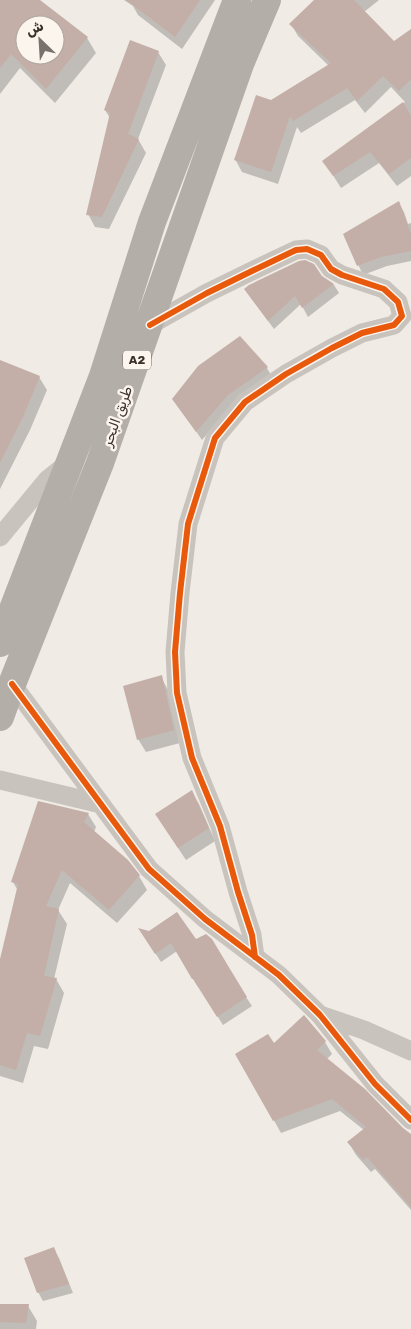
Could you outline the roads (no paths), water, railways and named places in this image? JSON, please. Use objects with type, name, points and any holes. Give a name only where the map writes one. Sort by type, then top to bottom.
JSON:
[{"type":"highway","name":"طريق البحر","points":[[0,643],[103,376],[152,222],[236,0]]},
{"type":"highway","name":"طريق البحر","points":[[0,717],[100,463],[240,64],[267,0]]},
{"type":"highway","points":[[190,122],[218,127]]},
{"type":"street","points":[[150,325],[207,293],[254,270],[296,250],[307,249],[321,255],[331,268],[342,275],[384,289],[398,302],[402,316],[394,325],[362,333],[332,348],[286,374],[245,402],[215,438],[188,524],[175,652],[177,693],[192,758],[220,826],[252,935],[255,957]]},
{"type":"street","points":[[0,537],[47,480],[70,461]]},
{"type":"street","points":[[12,684],[149,869],[205,919],[279,975],[320,1015],[374,1084],[411,1120]]},
{"type":"street","points":[[0,780],[101,804]]},
{"type":"street","points":[[320,1015],[364,1030],[411,1051]]}]
